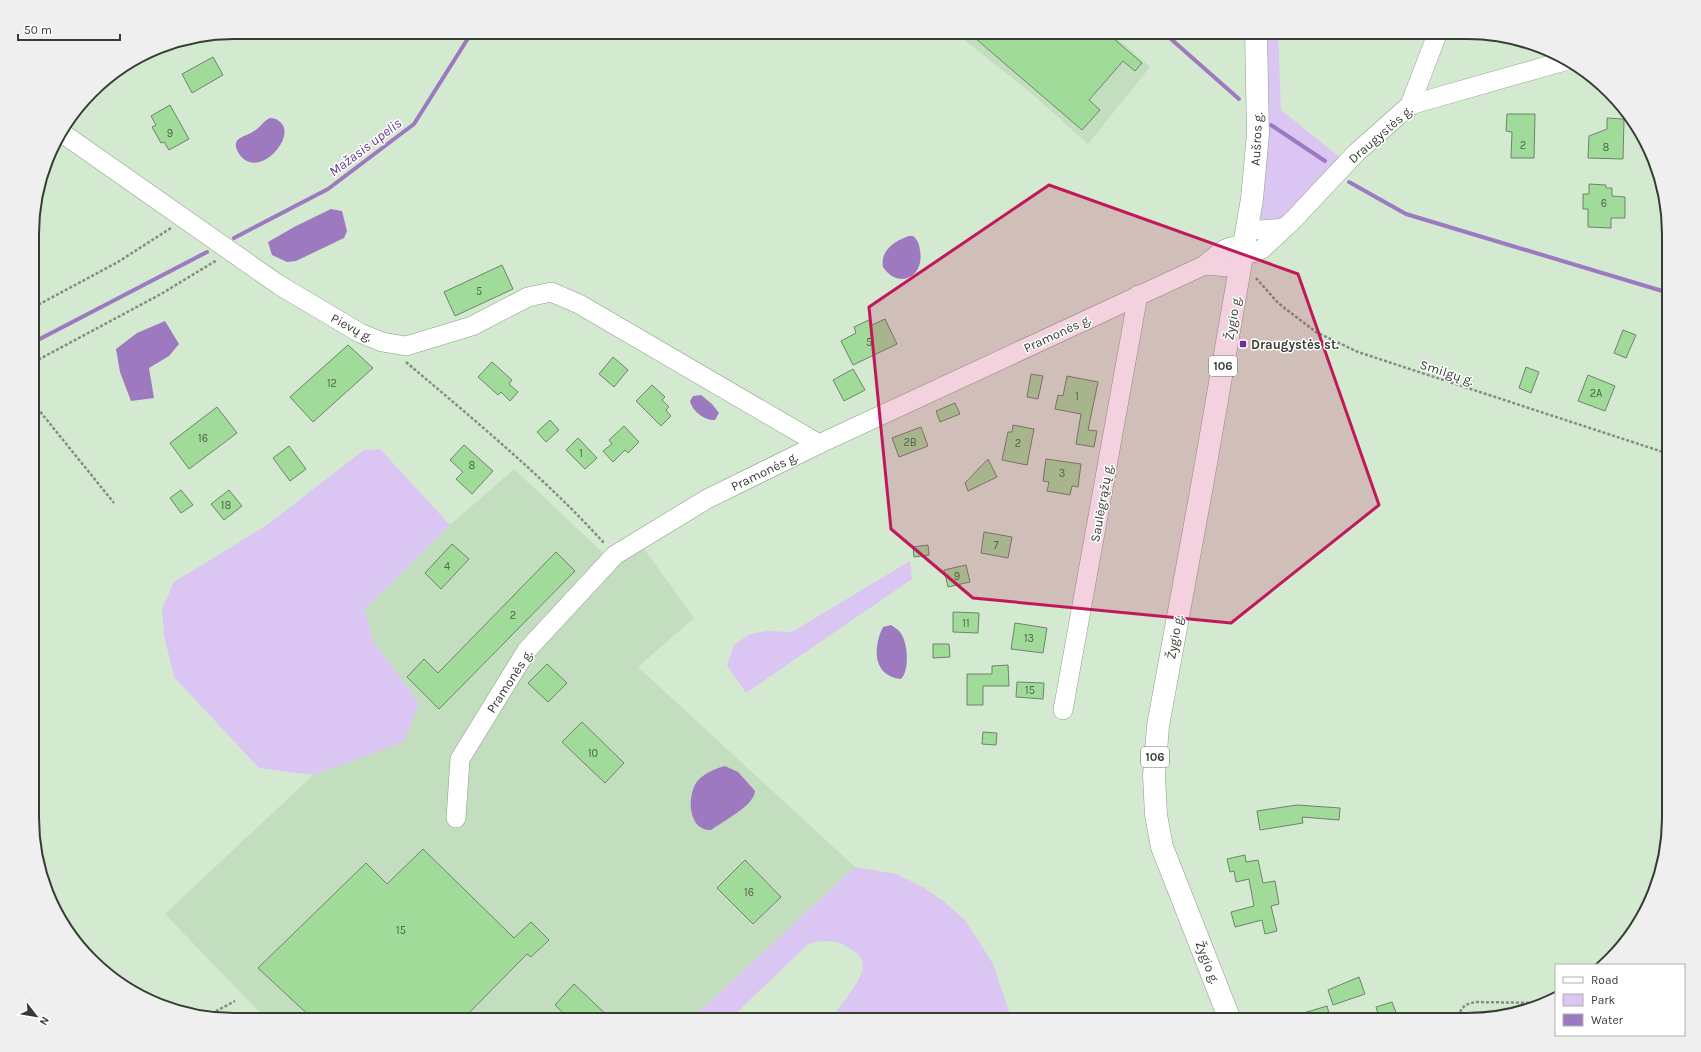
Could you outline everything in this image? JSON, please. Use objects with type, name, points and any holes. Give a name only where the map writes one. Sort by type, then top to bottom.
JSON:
[{"type":"main road","name":"Aušros g.","points":[[1244,249],[1255,172],[1258,134],[1256,39]]},
{"type":"main road","name":"Žygio g.","points":[[1227,1013],[1162,847],[1156,815],[1154,776],[1158,726],[1244,249]]},
{"type":"street","points":[[1410,105],[1435,39]]},
{"type":"street","name":"Draugystės g.","points":[[1284,228],[1356,153],[1410,105],[1560,62]]},
{"type":"street","name":"Pievų g.","points":[[65,135],[279,286],[360,333],[382,342]]},
{"type":"street","name":"Pramonės g.","points":[[456,818],[460,759],[527,650],[616,555],[707,499],[819,444],[1205,264],[1226,248],[1234,245],[1244,249],[1260,230],[1284,228]]},
{"type":"street","points":[[382,342],[406,346],[472,326],[528,297],[551,292],[579,304],[819,444]]},
{"type":"street","name":"Saulėgrąžų g.","points":[[1063,710],[1138,296]]},
{"type":"path","points":[[39,304],[118,262],[185,219]]},
{"type":"path","name":"Smilgų g.","points":[[1244,249],[1259,281],[1278,303],[1316,332],[1358,352],[1662,452]]},
{"type":"path","points":[[39,359],[161,294],[231,252]]},
{"type":"path","name":"Pievų g.","points":[[382,342],[499,442],[569,505],[616,555]]},
{"type":"path","points":[[39,410],[114,503]]},
{"type":"path","points":[[214,1012],[235,1001]]},
{"type":"path","points":[[1459,1013],[1465,1005],[1475,1002],[1528,1004]]},
{"type":"highlighted area","points":[[1049,185],[1298,274],[1379,505],[1231,623],[973,598],[891,529],[869,307]]},
{"type":"shaded area","points":[[963,39],[1118,39],[1150,67],[1088,144],[1030,92]]},
{"type":"shaded area","points":[[514,469],[617,566],[642,546],[694,618],[638,667],[855,867],[698,1013],[260,1013],[165,914],[313,775],[404,741],[419,703],[374,642],[364,610],[450,525]]},
{"type":"green space","points":[[1265,39],[1278,39],[1281,110],[1342,159],[1281,221],[1265,221],[1260,218],[1258,214]]},
{"type":"green space","points":[[380,449],[450,525],[364,610],[374,642],[419,703],[404,742],[313,775],[259,768],[174,677],[164,635],[162,609],[174,582],[267,525],[364,450]]},
{"type":"green space","points":[[910,561],[912,579],[746,693],[727,665],[734,645],[750,634],[767,631],[792,632]]},
{"type":"green space","points":[[855,867],[896,874],[923,887],[943,901],[965,920],[993,964],[1010,1013],[835,1013],[857,983],[863,967],[859,955],[844,945],[829,941],[808,944],[736,1013],[698,1013]]},
{"type":"water","points":[[270,118],[278,120],[284,128],[284,136],[280,145],[273,154],[264,160],[255,163],[246,160],[238,152],[236,147],[237,140],[251,133]]},
{"type":"water","points":[[331,209],[342,211],[347,231],[344,238],[296,261],[287,262],[272,255],[268,242]]},
{"type":"water","points":[[909,236],[913,236],[919,244],[920,260],[918,268],[909,278],[895,278],[883,267],[884,256],[890,247]]},
{"type":"water","points":[[165,321],[179,344],[169,356],[149,368],[154,398],[131,401],[120,372],[116,349],[137,333]]},
{"type":"water","points":[[701,395],[712,404],[719,413],[715,420],[703,417],[696,412],[691,405],[690,401],[693,396]]},
{"type":"water","points":[[891,625],[902,635],[906,648],[906,669],[901,679],[891,677],[885,672],[880,667],[877,659],[878,643],[883,627]]},
{"type":"water","points":[[725,766],[738,772],[755,791],[754,796],[750,802],[730,818],[711,830],[703,829],[694,819],[692,812],[691,796],[693,789],[698,780],[713,770]]},
{"type":"building","points":[[976,39],[1114,39],[1142,63],[1135,71],[1123,61],[1089,100],[1100,110],[1082,130]]},
{"type":"building","points":[[213,57],[223,75],[192,93],[182,74]]},
{"type":"building","points":[[170,105],[189,139],[169,150],[164,142],[161,143],[152,127],[156,125],[151,116]]},
{"type":"building","points":[[1507,114],[1535,114],[1534,158],[1511,158],[1512,132],[1506,131]]},
{"type":"building","points":[[1607,118],[1624,119],[1623,159],[1588,158],[1589,136],[1607,129]]},
{"type":"building","points":[[1589,184],[1606,185],[1606,188],[1612,188],[1612,196],[1625,197],[1625,218],[1611,218],[1611,228],[1588,227],[1588,209],[1583,209],[1583,194],[1589,194]]},
{"type":"building","points":[[502,265],[513,289],[455,316],[444,292]]},
{"type":"building","points":[[885,319],[897,344],[853,365],[841,341],[856,333],[854,327],[869,320],[872,325]]},
{"type":"building","points":[[1623,330],[1636,335],[1626,358],[1614,353]]},
{"type":"building","points":[[348,345],[373,368],[313,422],[290,397]]},
{"type":"building","points":[[613,357],[628,370],[614,387],[599,374]]},
{"type":"building","points":[[492,362],[512,380],[509,384],[518,392],[510,401],[501,392],[498,395],[478,377]]},
{"type":"building","points":[[1526,367],[1539,372],[1531,393],[1519,388]]},
{"type":"building","points":[[853,369],[865,390],[844,401],[833,380]]},
{"type":"building","points":[[1031,374],[1043,376],[1038,399],[1027,397]]},
{"type":"building","points":[[1588,375],[1615,386],[1605,411],[1578,401]]},
{"type":"building","points":[[1067,376],[1098,382],[1088,430],[1097,431],[1094,447],[1076,444],[1081,414],[1055,409],[1058,395],[1063,396]]},
{"type":"building","points":[[652,385],[665,397],[662,400],[669,407],[666,410],[671,416],[661,426],[636,401]]},
{"type":"building","points":[[955,403],[960,414],[940,422],[936,411]]},
{"type":"building","points":[[217,407],[237,433],[189,469],[170,443]]},
{"type":"building","points":[[550,420],[559,430],[546,442],[537,432]]},
{"type":"building","points":[[1013,425],[1034,429],[1027,465],[1002,460],[1008,432],[1012,432]]},
{"type":"building","points":[[624,426],[639,442],[628,453],[625,450],[613,462],[603,451],[612,444],[609,440]]},
{"type":"building","points":[[921,427],[928,446],[899,457],[892,438]]},
{"type":"building","points":[[578,438],[597,458],[585,469],[566,450]]},
{"type":"building","points":[[464,445],[493,471],[472,494],[456,479],[463,472],[450,460]]},
{"type":"building","points":[[289,446],[306,469],[290,481],[273,458]]},
{"type":"building","points":[[988,459],[997,477],[968,491],[965,483]]},
{"type":"building","points":[[1046,459],[1081,464],[1078,487],[1072,486],[1070,495],[1047,491],[1049,482],[1043,481]]},
{"type":"building","points":[[181,490],[193,505],[181,513],[170,498]]},
{"type":"building","points":[[229,490],[242,506],[224,520],[211,504]]},
{"type":"building","points":[[984,532],[1012,537],[1008,558],[981,553]]},
{"type":"building","points":[[452,544],[469,559],[441,589],[425,573]]},
{"type":"building","points":[[928,545],[929,555],[914,557],[913,547]]},
{"type":"building","points":[[556,552],[575,571],[439,709],[407,677],[424,659],[438,673]]},
{"type":"building","points":[[966,565],[970,582],[948,587],[944,570]]},
{"type":"building","points":[[953,612],[979,613],[978,633],[953,632]]},
{"type":"building","points":[[1015,623],[1047,628],[1043,653],[1011,649]]},
{"type":"building","points":[[933,644],[949,644],[950,657],[933,658]]},
{"type":"building","points":[[547,664],[567,683],[548,702],[528,683]]},
{"type":"building","points":[[1008,665],[1009,686],[983,686],[983,705],[967,705],[967,674],[992,674],[992,666]]},
{"type":"building","points":[[1017,682],[1044,683],[1043,699],[1016,697]]},
{"type":"building","points":[[582,722],[624,763],[605,783],[562,742]]},
{"type":"building","points":[[983,732],[997,733],[996,745],[982,744]]},
{"type":"building","points":[[1297,805],[1340,808],[1339,820],[1302,817],[1303,823],[1260,830],[1257,811]]},
{"type":"building","points":[[423,849],[514,938],[531,922],[549,940],[531,957],[527,954],[469,1013],[306,1013],[258,968],[366,863],[387,884]]},
{"type":"building","points":[[1245,855],[1246,862],[1258,860],[1263,883],[1275,881],[1279,904],[1271,906],[1277,931],[1265,934],[1262,920],[1235,927],[1231,912],[1254,906],[1249,879],[1236,882],[1234,871],[1230,872],[1227,859]]},
{"type":"building","points":[[745,860],[781,897],[753,924],[717,888]]},
{"type":"building","points":[[1359,977],[1365,994],[1333,1005],[1328,990]]},
{"type":"building","points":[[574,984],[605,1013],[564,1013],[555,1005]]},
{"type":"building","points":[[1392,1002],[1396,1013],[1378,1013],[1376,1007]]},
{"type":"building","points":[[1327,1006],[1329,1013],[1303,1013]]},
{"type":"waterway","name":"Mažasis upelis","points":[[234,238],[328,189],[414,124],[468,39]]},
{"type":"waterway","points":[[1171,39],[1239,99]]},
{"type":"waterway","points":[[1271,125],[1325,161]]},
{"type":"waterway","points":[[1349,182],[1406,214],[1662,291]]},
{"type":"waterway","name":"Mažasis upelis","points":[[39,339],[207,252]]},
{"type":"place","name":"Draugystės st.","points":[[1243,344]]}]
